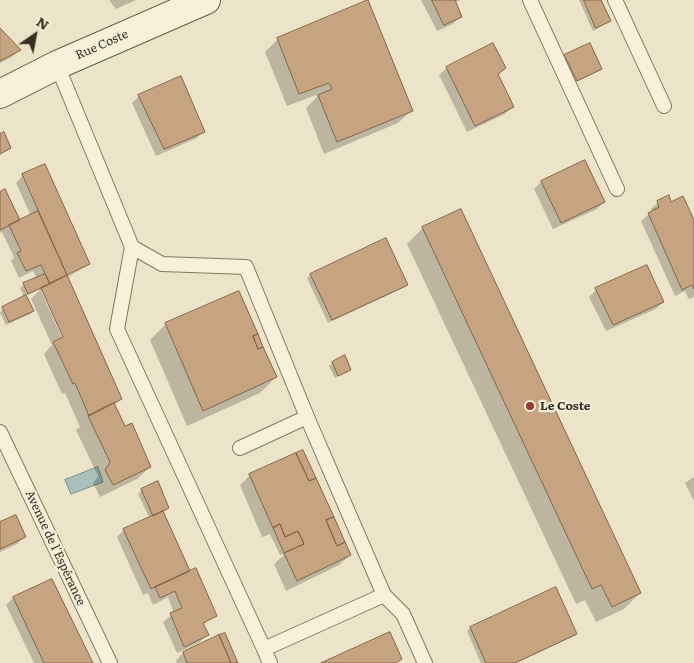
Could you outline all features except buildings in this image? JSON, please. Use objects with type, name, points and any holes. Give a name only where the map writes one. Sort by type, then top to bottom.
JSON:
[{"type":"main road","name":"Rue Coste","points":[[0,94],[57,65],[206,0]]},
{"type":"lane","points":[[530,0],[617,189]]},
{"type":"lane","points":[[615,0],[664,106]]},
{"type":"lane","points":[[57,65],[132,247],[117,329],[270,663]]},
{"type":"lane","points":[[132,247],[162,264],[246,267],[307,417],[384,595],[403,614],[425,663]]},
{"type":"lane","points":[[240,448],[307,417]]},
{"type":"lane","name":"Avenue de l'Espérance","points":[[0,432],[110,663]]},
{"type":"lane","points":[[264,649],[384,595]]},
{"type":"water","points":[[98,467],[103,482],[71,494],[65,480]]},
{"type":"place","name":"Le Coste","points":[[530,406]]}]
